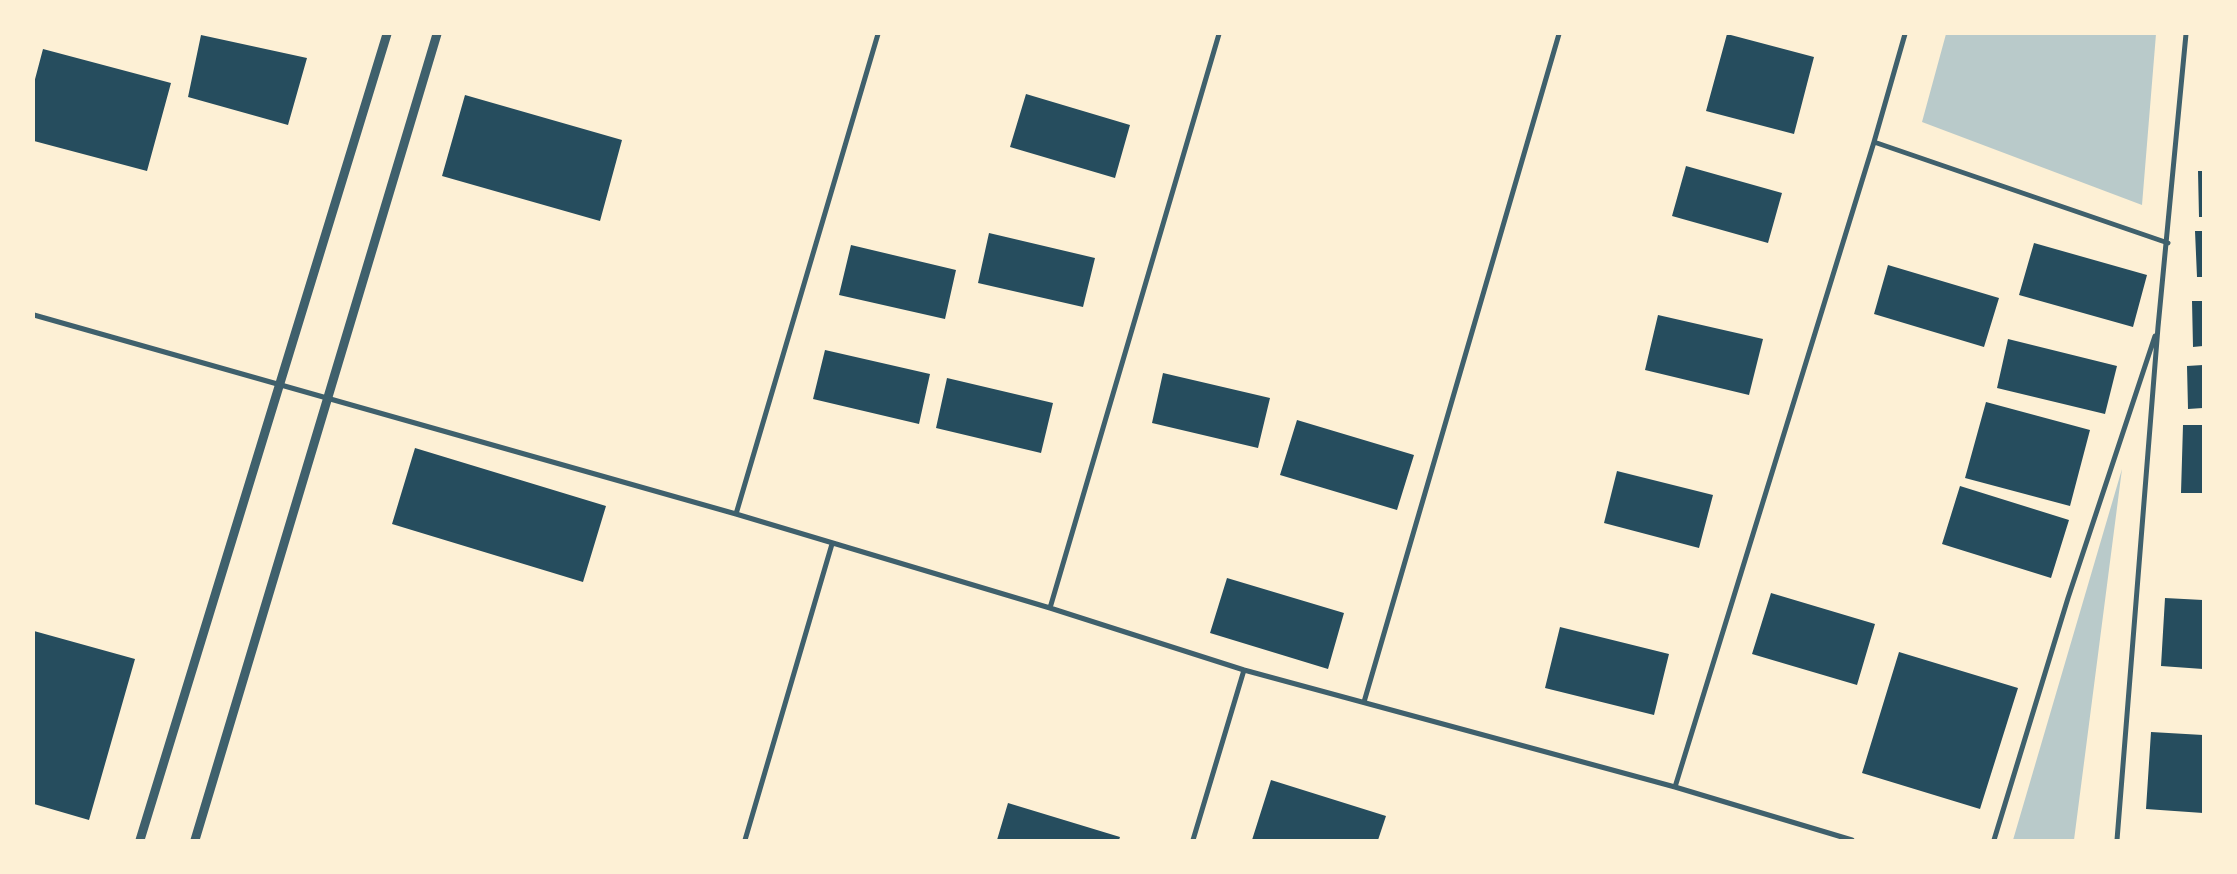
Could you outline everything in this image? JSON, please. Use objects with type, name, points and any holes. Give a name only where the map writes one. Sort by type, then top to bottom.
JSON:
[{"type":"street","points":[[140,840],[387,34]]},
{"type":"street","points":[[196,840],[437,34]]},
{"type":"street","points":[[736,514],[878,34]]},
{"type":"street","points":[[1050,608],[1219,34]]},
{"type":"street","points":[[1364,702],[1559,34]]},
{"type":"street","points":[[1675,787],[1874,142],[1905,34]]},
{"type":"street","points":[[2118,840],[2158,327],[2168,243],[2186,34]]},
{"type":"street","points":[[1874,142],[2168,243]]},
{"type":"street","points":[[34,315],[280,385],[329,397],[736,514],[1050,608],[1244,670],[1675,787],[1852,840]]},
{"type":"street","points":[[1994,840],[2068,598],[2158,327]]},
{"type":"street","points":[[745,840],[832,544]]},
{"type":"street","points":[[1193,840],[1244,670]]},
{"type":"shaded area","points":[[1946,34],[2156,34],[2142,205],[1922,122]]},
{"type":"shaded area","points":[[2122,469],[2074,840],[2013,840]]},
{"type":"building","points":[[1727,34],[1814,57],[1794,134],[1706,111]]},
{"type":"building","points":[[201,35],[307,58],[288,125],[188,97]]},
{"type":"building","points":[[43,49],[171,83],[147,171],[34,141],[34,83]]},
{"type":"building","points":[[1026,94],[1130,125],[1115,178],[1010,147]]},
{"type":"building","points":[[465,95],[622,140],[600,221],[442,176]]},
{"type":"building","points":[[1686,166],[1782,193],[1768,243],[1672,216]]},
{"type":"building","points":[[2198,171],[2203,171],[2203,217],[2199,217]]},
{"type":"building","points":[[2195,231],[2203,231],[2203,277],[2197,277]]},
{"type":"building","points":[[989,233],[1095,258],[1083,307],[978,283]]},
{"type":"building","points":[[2034,243],[2147,275],[2133,327],[2019,295]]},
{"type":"building","points":[[851,245],[956,270],[945,319],[839,295]]},
{"type":"building","points":[[1888,265],[1999,298],[1984,347],[1874,314]]},
{"type":"building","points":[[2192,301],[2203,301],[2203,346],[2193,347]]},
{"type":"building","points":[[1658,315],[1763,339],[1749,395],[1645,370]]},
{"type":"building","points":[[2008,339],[2117,366],[2105,414],[1997,388]]},
{"type":"building","points":[[825,350],[930,374],[919,424],[813,399]]},
{"type":"building","points":[[2203,365],[2203,408],[2188,409],[2187,366]]},
{"type":"building","points":[[1163,373],[1270,398],[1258,448],[1152,423]]},
{"type":"building","points":[[947,378],[1053,403],[1041,453],[936,428]]},
{"type":"building","points":[[1986,402],[2090,430],[2070,506],[1965,478]]},
{"type":"building","points":[[1297,420],[1414,455],[1397,510],[1280,475]]},
{"type":"building","points":[[2183,425],[2203,425],[2203,493],[2181,493]]},
{"type":"building","points":[[415,448],[606,506],[583,582],[392,524]]},
{"type":"building","points":[[1617,471],[1713,495],[1699,548],[1604,523]]},
{"type":"building","points":[[1960,486],[2069,520],[2051,578],[1942,544]]},
{"type":"building","points":[[1227,578],[1344,613],[1328,669],[1210,633]]},
{"type":"building","points":[[1771,593],[1875,624],[1857,685],[1752,654]]},
{"type":"building","points":[[2165,598],[2203,600],[2203,669],[2161,666]]},
{"type":"building","points":[[1560,627],[1669,654],[1654,715],[1545,688]]},
{"type":"building","points":[[34,631],[135,659],[89,820],[34,804]]},
{"type":"building","points":[[1899,652],[2018,688],[1980,809],[1862,773]]},
{"type":"building","points":[[2151,732],[2203,735],[2203,813],[2146,809]]},
{"type":"building","points":[[1271,780],[1386,816],[1378,840],[1252,840]]},
{"type":"building","points":[[1008,803],[1120,837],[1119,840],[997,840]]}]
